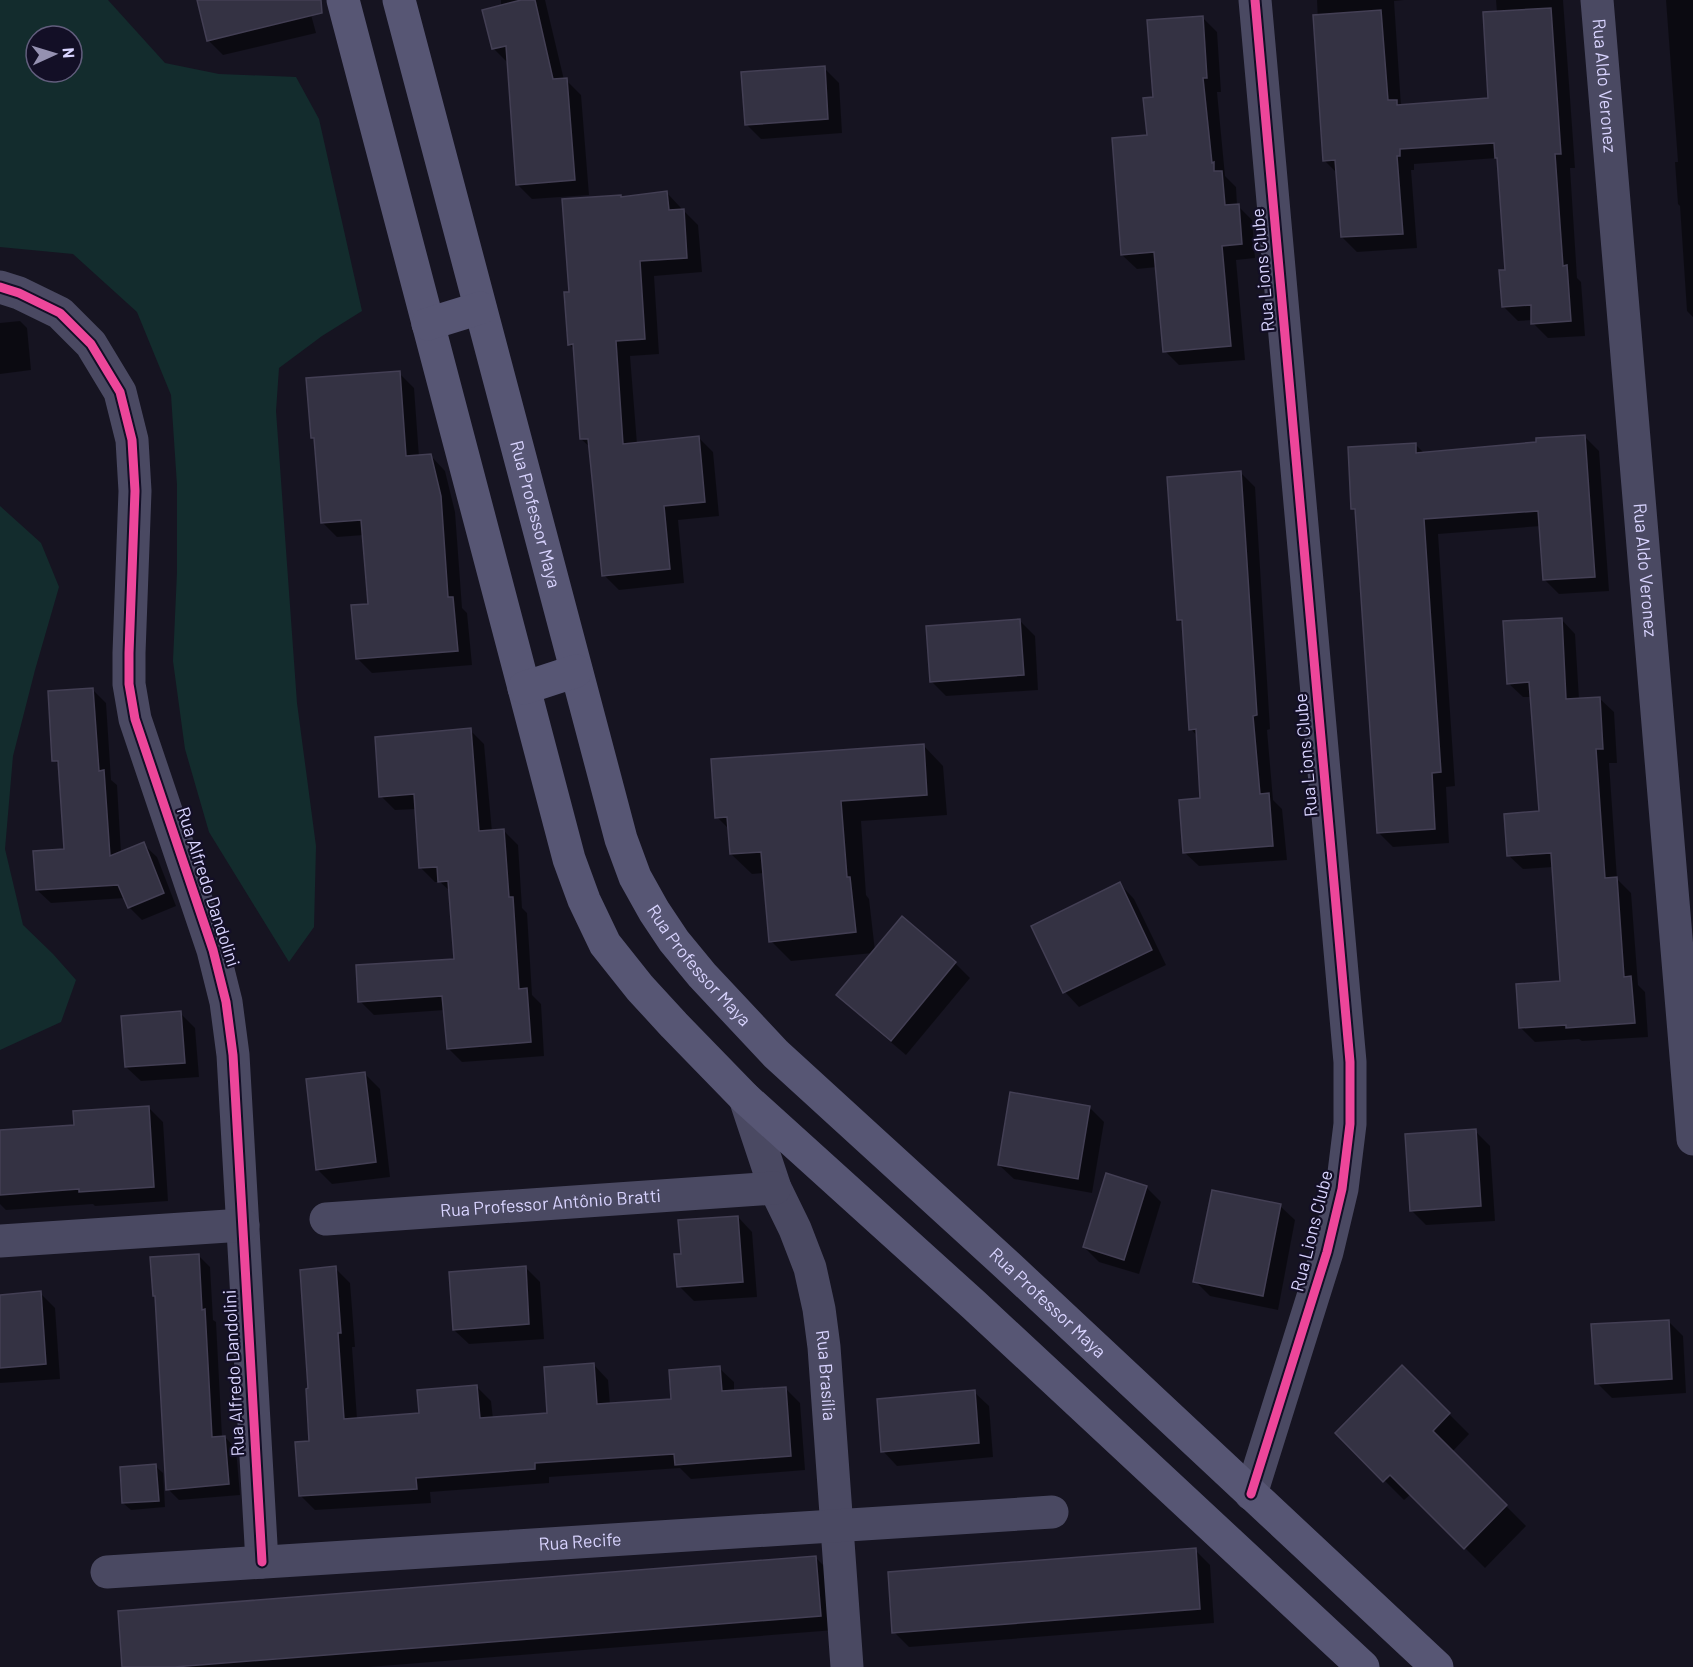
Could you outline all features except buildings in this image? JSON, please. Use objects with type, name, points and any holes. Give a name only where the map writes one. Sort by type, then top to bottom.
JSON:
[{"type":"main road","points":[[343,0],[569,859],[584,900],[605,944],[674,1025],[746,1098],[974,1305],[1363,1667]]},
{"type":"main road","name":"Rua Professor Maya","points":[[399,0],[621,839],[635,877],[654,911],[674,941],[702,975],[776,1054],[1008,1266],[1437,1667]]},
{"type":"main road","points":[[428,324],[480,308]]},
{"type":"main road","points":[[524,688],[576,671]]},
{"type":"main road","points":[[746,1098],[776,1054]]},
{"type":"main road","points":[[974,1305],[1008,1266]]},
{"type":"main road","points":[[1218,1532],[1251,1494]]},
{"type":"street","name":"Rua Lions Clube","points":[[1251,1494],[1327,1252],[1342,1189],[1350,1124],[1350,1062],[1256,0]]},
{"type":"street","name":"Rua Aldo Veronez","points":[[1597,0],[1693,1138]]},
{"type":"street","name":"Rua Alfredo Dandolini","points":[[0,287],[19,293],[60,313],[91,344],[120,392],[132,440],[135,491],[129,684],[135,719],[213,950],[226,1002],[233,1055],[262,1562]]},
{"type":"street","name":"Rua Brasília","points":[[746,1098],[775,1188],[795,1229],[810,1268],[819,1309],[824,1347],[848,1667]]},
{"type":"street","name":"Rua Professor Antônio Bratti","points":[[326,1219],[775,1188]]},
{"type":"street","points":[[0,1241],[243,1225]]},
{"type":"street","name":"Rua Recife","points":[[107,1572],[1052,1512]]},
{"type":"green space","points":[[0,0],[108,0],[165,63],[219,74],[296,77],[319,119],[362,311],[322,336],[279,368],[276,411],[297,703],[316,846],[314,927],[289,962],[209,832],[185,749],[173,661],[177,572],[177,485],[171,395],[137,312],[73,254],[0,247]]},
{"type":"green space","points":[[0,506],[41,543],[59,587],[13,756],[5,849],[23,925],[76,980],[61,1022],[0,1050]]},
{"type":"cycle path","points":[[1251,1494],[1327,1252],[1342,1189],[1350,1124],[1350,1062],[1255,0]]},
{"type":"cycle path","points":[[0,287],[19,293],[60,313],[91,344],[120,392],[132,440],[135,491],[129,684],[135,719],[213,950],[226,1002],[233,1055],[262,1562]]}]
